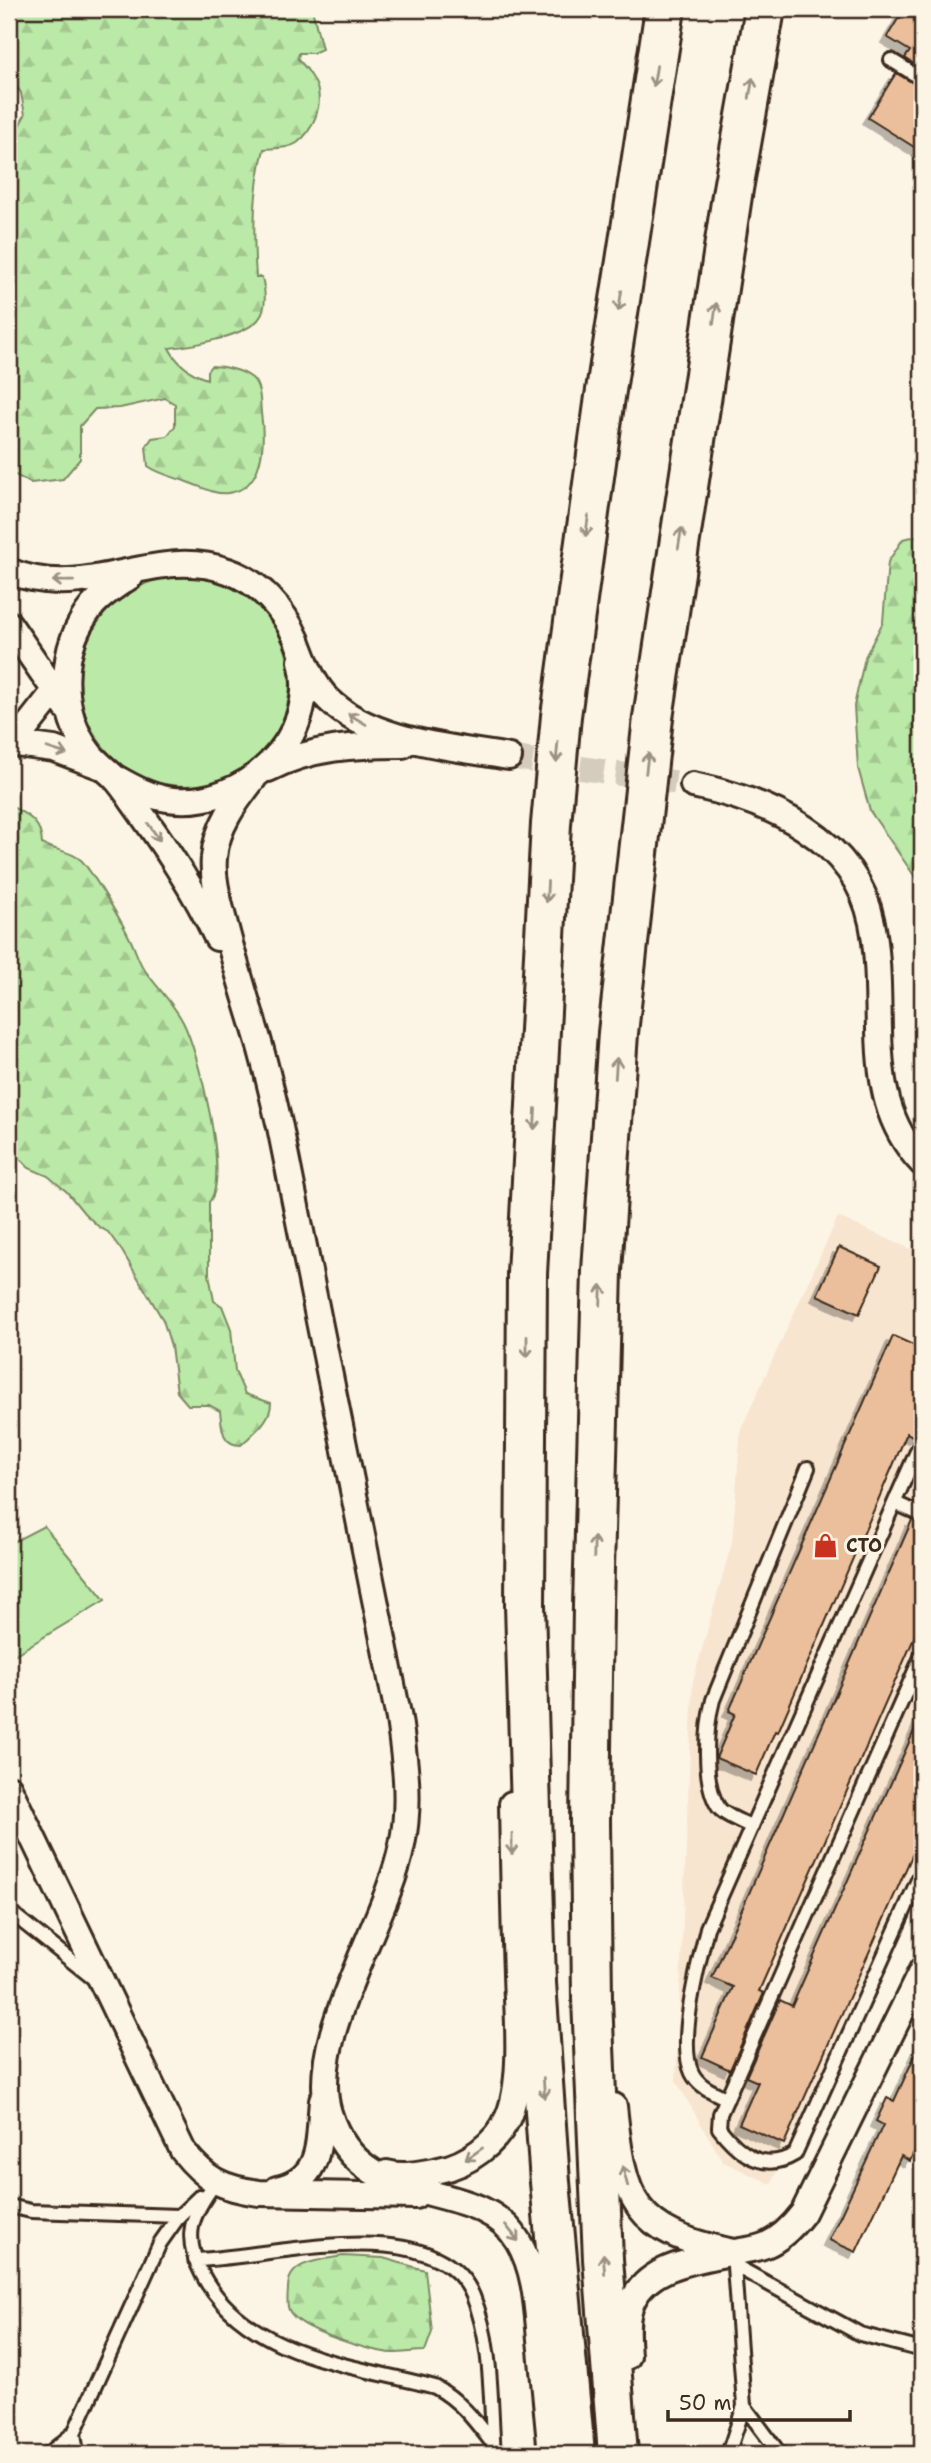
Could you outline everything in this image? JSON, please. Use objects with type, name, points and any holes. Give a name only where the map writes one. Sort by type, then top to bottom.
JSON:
[{"type":"highway","points":[[575,2454],[550,2182],[536,1983],[525,1605],[527,1274],[551,824],[561,716],[595,466],[665,9]]},
{"type":"highway","points":[[618,2454],[603,2259],[592,1999],[590,1821],[602,1270],[618,1033],[639,831],[668,612],[733,189],[765,9]]},
{"type":"street","points":[[9,571],[32,579],[69,582],[104,578],[179,562],[202,564],[238,575],[277,606],[316,683],[328,700],[342,711],[364,725],[445,746],[509,757]]},
{"type":"street","points":[[154,566],[131,575],[108,590],[81,623],[72,643],[67,668],[66,690],[70,713],[77,732],[91,754],[108,772],[183,874],[206,915],[242,992]]},
{"type":"street","points":[[9,624],[70,713]]},
{"type":"street","points":[[259,2193],[289,2186],[304,2179],[312,2166],[331,2039],[394,1876],[404,1835],[407,1786],[399,1719],[280,1127],[265,1064],[242,992],[218,900],[214,859],[219,833],[226,820],[258,775],[282,751],[299,715],[303,675],[295,637]]},
{"type":"street","points":[[9,741],[25,730],[55,692],[67,668]]},
{"type":"street","points":[[9,741],[54,749],[108,772],[145,793],[168,799],[191,800],[232,791],[281,762],[329,748],[356,745],[445,746]]},
{"type":"street","points":[[693,785],[777,811],[831,848],[850,871],[862,891],[872,921],[884,1095],[895,1125],[922,1163]]},
{"type":"street","points":[[364,2164],[391,2174],[417,2174],[449,2168],[473,2156],[495,2137],[508,2118],[514,2098],[518,2042],[512,1719],[525,1605]]},
{"type":"street","points":[[593,1606],[609,1719],[608,1928],[612,2088],[617,2138],[625,2178],[633,2199],[645,2216],[660,2227],[689,2241],[734,2258]]},
{"type":"street","points":[[9,1788],[183,2151],[199,2171],[233,2190],[259,2193],[440,2197]]},
{"type":"street","points":[[635,2454],[627,2323],[635,2295],[644,2284],[666,2269],[734,2258],[768,2244],[792,2227],[803,2213],[922,1970]]},
{"type":"street","points":[[324,2074],[329,2112],[338,2135],[349,2151],[382,2177],[491,2214],[508,2226],[524,2252],[534,2280],[551,2454]]},
{"type":"lane","points":[[891,60],[922,79]]},
{"type":"lane","points":[[727,2099],[704,2087],[692,2073],[687,2044],[695,1980],[707,1928],[922,1440]]},
{"type":"lane","points":[[752,1827],[720,1810],[710,1790],[707,1722],[713,1700],[808,1468]]},
{"type":"lane","points":[[895,1503],[922,1515]]},
{"type":"lane","points":[[922,1655],[720,2114],[719,2128],[728,2140],[752,2158],[771,2163],[783,2161],[795,2154],[922,1871]]},
{"type":"lane","points":[[9,1911],[104,1987]]},
{"type":"lane","points":[[48,2454],[74,2432],[160,2243],[179,2216],[216,2182]]},
{"type":"lane","points":[[216,2182],[194,2215],[190,2243],[195,2260],[209,2287],[230,2309],[253,2328],[289,2348],[435,2387],[447,2393],[459,2403],[494,2449]]},
{"type":"lane","points":[[9,2206],[31,2210],[179,2216]]},
{"type":"lane","points":[[195,2260],[377,2244],[421,2252],[446,2263],[468,2287],[484,2332],[494,2449]]},
{"type":"lane","points":[[734,2258],[860,2334],[922,2350]]},
{"type":"lane","points":[[728,2454],[744,2406],[734,2258]]},
{"type":"lane","points":[[744,2406],[780,2454]]},
{"type":"lane","points":[[74,2432],[77,2454]]},
{"type":"shaded area","points":[[838,1217],[922,1254],[922,1846],[771,2184],[723,2162],[676,2081],[693,1681],[732,1542],[741,1429]]},
{"type":"green space","points":[[22,9],[312,9],[322,49],[313,53],[299,53],[298,59],[317,87],[318,110],[308,132],[297,143],[264,149],[258,181],[254,244],[256,277],[262,277],[265,293],[261,316],[250,326],[229,336],[169,348],[180,363],[201,377],[207,379],[207,371],[211,366],[221,367],[248,375],[257,385],[263,436],[260,462],[249,483],[240,490],[228,493],[212,491],[148,466],[146,447],[152,438],[167,436],[175,426],[175,404],[165,398],[120,408],[95,409],[80,426],[80,459],[63,479],[31,483],[9,472],[9,138],[25,115],[21,93],[9,75],[9,29]]},
{"type":"green space","points":[[922,535],[921,883],[870,811],[858,768],[854,706],[865,657],[883,622],[888,562],[903,539]]},
{"type":"green space","points":[[185,576],[225,584],[259,607],[282,641],[290,681],[282,721],[259,755],[225,778],[185,786],[145,778],[111,755],[88,721],[80,681],[88,641],[111,607],[145,584]]},
{"type":"green space","points":[[9,805],[36,824],[42,844],[72,854],[86,866],[120,920],[142,966],[179,1014],[189,1037],[204,1085],[214,1142],[216,1168],[215,1189],[209,1202],[209,1274],[214,1301],[222,1306],[231,1329],[235,1371],[245,1394],[271,1403],[265,1421],[241,1445],[226,1438],[220,1411],[209,1405],[188,1405],[177,1392],[171,1346],[163,1320],[108,1232],[84,1213],[67,1192],[48,1176],[29,1168],[9,1148]]},
{"type":"green space","points":[[44,1526],[105,1600],[9,1658],[9,1544]]},
{"type":"green space","points":[[343,2256],[383,2258],[425,2270],[432,2332],[425,2351],[393,2353],[369,2349],[336,2339],[295,2318],[287,2302],[290,2279],[294,2272],[316,2260]]},
{"type":"building","points":[[904,9],[922,9],[922,69],[905,58],[910,51],[887,37]]},
{"type":"building","points":[[896,73],[922,88],[922,152],[868,118]]},
{"type":"building","points":[[839,1247],[881,1266],[859,1314],[817,1295]]},
{"type":"building","points":[[893,1336],[922,1349],[922,1431],[914,1437],[907,1433],[778,1732],[775,1731],[756,1775],[716,1758],[735,1714],[729,1711]]},
{"type":"building","points":[[912,1520],[922,1524],[922,1620],[759,1991],[764,1993],[730,2070],[702,2057],[733,1987],[712,1978]]},
{"type":"building","points":[[922,1713],[922,1833],[784,2144],[739,2124],[758,2082],[746,2077],[780,2000],[792,2006]]},
{"type":"building","points":[[922,2040],[922,2134],[910,2161],[901,2156],[856,2252],[829,2240],[883,2125],[876,2121],[887,2098],[894,2101]]},
{"type":"tunnel","points":[[509,757],[693,785]]},
{"type":"place","name":"СТО","points":[[826,1545]]}]
